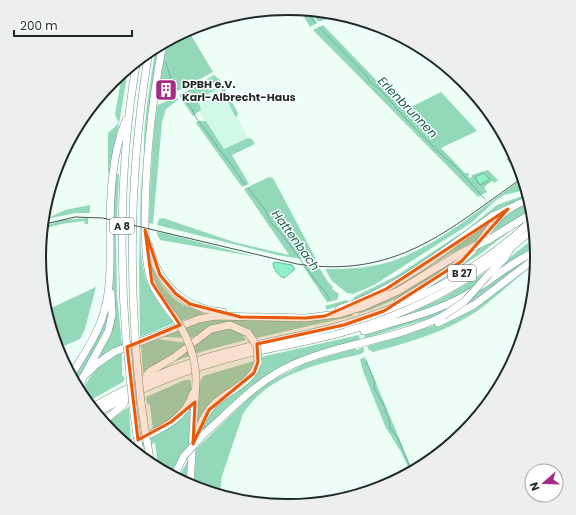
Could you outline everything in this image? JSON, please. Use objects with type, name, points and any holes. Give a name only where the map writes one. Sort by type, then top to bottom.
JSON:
[{"type":"highway","name":"A 8","points":[[162,50],[147,159],[147,264],[152,283],[158,296],[175,318],[189,344],[195,365],[196,381],[190,480]]},
{"type":"highway","name":"A 8","points":[[147,60],[140,113],[134,193],[132,262],[138,373],[150,457]]},
{"type":"highway","name":"A 8","points":[[135,69],[129,113],[122,228],[126,339],[139,449]]},
{"type":"highway","name":"A 8","points":[[80,383],[110,325],[112,310],[110,212],[112,184],[122,132],[129,113]]},
{"type":"highway","points":[[353,307],[397,282],[493,216],[524,202]]},
{"type":"highway","points":[[384,311],[445,273],[467,256],[495,222],[508,209]]},
{"type":"highway","points":[[83,377],[98,363],[114,352],[199,319],[216,316],[297,319],[325,316],[393,294],[461,253],[490,239],[527,216]]},
{"type":"highway","name":"B 27","points":[[97,406],[142,382],[180,366],[218,354],[359,327],[384,311],[414,299],[461,274],[504,244],[528,224]]},
{"type":"highway","points":[[146,230],[156,268],[164,282],[176,294],[204,309],[230,313],[241,317]]},
{"type":"highway","name":"B 27","points":[[101,411],[128,396],[163,380],[207,364],[343,332],[400,312],[439,294],[475,273],[510,249],[529,233]]},
{"type":"highway","points":[[176,472],[184,456],[204,434],[256,387],[282,370],[313,357],[422,326],[443,316],[465,301],[505,258],[510,249]]},
{"type":"highway","points":[[359,327],[450,303],[477,289],[530,254]]},
{"type":"highway","points":[[422,326],[438,323],[469,308],[530,262]]},
{"type":"highway","points":[[74,371],[92,340],[101,320],[108,294],[110,265]]},
{"type":"highway","points":[[142,382],[149,372],[173,358],[211,329],[230,325],[248,333],[257,346],[258,362],[250,378],[224,396],[208,410],[193,444]]},
{"type":"highway","points":[[132,443],[171,422],[182,414],[191,400],[196,381]]},
{"type":"highway","points":[[107,418],[123,405],[128,396]]},
{"type":"highlighted area","points":[[508,209],[462,261],[384,311],[344,325],[257,344],[258,362],[254,373],[209,410],[193,444],[195,402],[171,422],[138,440],[127,347],[180,325],[152,283],[145,230],[160,275],[176,294],[190,304],[241,317],[305,318],[325,316],[386,289]]},
{"type":"shaded area","points":[[304,16],[313,17],[317,23],[310,27]]},
{"type":"shaded area","points":[[315,17],[327,18],[321,21],[317,21]]},
{"type":"shaded area","points":[[323,25],[405,110],[441,92],[477,131],[441,148],[465,173],[469,173],[468,177],[471,178],[472,175],[488,170],[498,180],[494,183],[492,181],[484,187],[487,192],[478,197],[313,30]]},
{"type":"shaded area","points":[[191,35],[213,72],[157,102],[162,64],[167,47]]},
{"type":"shaded area","points":[[159,52],[144,156],[146,117],[155,55]]},
{"type":"shaded area","points":[[214,75],[220,80],[238,113],[237,117],[235,116],[220,86],[220,82],[210,85],[208,89],[209,91],[215,90],[198,99],[201,110],[193,116],[180,97],[180,95]]},
{"type":"shaded area","points":[[127,76],[110,178],[108,171],[108,133],[119,123],[115,115],[121,82]]},
{"type":"shaded area","points":[[214,76],[221,82],[248,139],[227,154],[211,133],[188,90]]},
{"type":"shaded area","points":[[175,98],[179,99],[166,109],[162,122],[153,224],[149,223],[149,208],[157,105]]},
{"type":"shaded area","points":[[198,121],[206,121],[224,149],[248,138],[252,139],[255,144],[232,155],[249,184],[242,187],[196,123]]},
{"type":"shaded area","points":[[509,158],[512,166],[506,159]]},
{"type":"shaded area","points":[[483,173],[490,179],[480,185],[475,177]]},
{"type":"shaded area","points":[[117,174],[119,174],[116,235],[117,295],[122,345],[112,349],[95,361],[113,312],[112,257],[114,193]]},
{"type":"shaded area","points":[[141,174],[141,256],[143,269],[152,293],[174,323],[140,337],[139,268]]},
{"type":"shaded area","points":[[269,177],[273,178],[315,257],[315,261],[277,255],[157,225],[159,219],[163,218],[234,242],[289,255],[244,189]]},
{"type":"shaded area","points":[[518,181],[521,191],[504,195],[495,201],[471,223],[374,285],[353,294],[347,293],[332,281],[325,269],[371,266],[398,259],[430,244]]},
{"type":"shaded area","points":[[522,196],[523,199],[507,206],[390,284],[353,301],[354,297],[396,276],[466,230],[497,205]]},
{"type":"shaded area","points":[[90,205],[90,213],[76,213],[49,218],[65,210]]},
{"type":"shaded area","points":[[525,205],[526,214],[508,226],[490,233],[495,223],[510,211]]},
{"type":"shaded area","points":[[88,218],[88,224],[85,224],[84,221],[61,224],[48,228],[48,225],[62,220]]},
{"type":"shaded area","points":[[491,220],[478,240],[448,255],[393,290],[376,296]]},
{"type":"shaded area","points":[[511,230],[479,255],[440,279],[476,249]]},
{"type":"shaded area","points":[[156,232],[163,233],[257,257],[160,240]]},
{"type":"shaded area","points":[[530,241],[530,252],[496,272],[508,259]]},
{"type":"shaded area","points":[[463,256],[439,274],[413,290],[400,297],[358,314],[357,311]]},
{"type":"shaded area","points":[[530,257],[530,260],[461,310],[461,307],[479,291],[491,284],[491,282],[524,259]]},
{"type":"shaded area","points":[[275,262],[292,265],[295,269],[284,278],[278,274],[275,269],[273,263]]},
{"type":"shaded area","points":[[150,263],[159,281],[171,296],[182,304],[205,314],[180,321],[154,283]]},
{"type":"shaded area","points":[[530,264],[530,268],[480,309],[455,324],[429,335],[373,352],[368,349],[367,346],[445,322]]},
{"type":"shaded area","points":[[303,266],[320,269],[333,287],[332,289],[339,294],[337,300],[327,302]]},
{"type":"shaded area","points":[[485,273],[481,281],[462,295],[436,306],[401,317],[440,299]]},
{"type":"shaded area","points":[[96,287],[85,329],[80,339],[63,347],[51,308]]},
{"type":"shaded area","points":[[346,300],[348,302],[327,310],[325,306]]},
{"type":"shaded area","points":[[109,302],[108,324],[78,380],[75,372]]},
{"type":"shaded area","points":[[451,307],[431,318],[365,338],[364,334]]},
{"type":"shaded area","points":[[352,313],[353,316],[256,338],[233,324],[190,338],[162,336],[191,324],[210,319],[303,321]]},
{"type":"shaded area","points":[[227,328],[242,333],[246,340],[204,351],[170,363],[212,332]]},
{"type":"shaded area","points":[[359,335],[360,340],[295,360],[202,432],[205,421],[212,411],[221,401],[253,373],[259,365],[261,357]]},
{"type":"shaded area","points":[[157,339],[188,343],[155,367],[143,373],[141,344]]},
{"type":"shaded area","points":[[364,347],[364,352],[361,354],[311,367],[280,380],[266,389],[253,400],[243,414],[222,476],[220,490],[194,482],[196,449],[251,396],[271,381],[306,363],[355,348],[356,350]]},
{"type":"shaded area","points":[[122,351],[122,375],[125,378],[123,382],[92,399],[83,388],[94,372],[110,358]]},
{"type":"shaded area","points":[[365,357],[411,467],[409,468],[401,452],[385,426],[363,371],[360,359]]},
{"type":"shaded area","points":[[254,361],[251,370],[197,426],[199,383],[203,376]]},
{"type":"shaded area","points":[[185,380],[191,380],[191,394],[179,414],[153,430],[150,405],[147,403],[146,397]]},
{"type":"shaded area","points":[[192,403],[190,443],[173,471],[158,462],[155,443],[139,449],[134,445],[157,433]]},
{"type":"shaded area","points":[[129,407],[131,440],[128,440],[109,420]]},
{"type":"shaded area","points":[[190,457],[188,479],[180,474]]},
{"type":"waterway","name":"Erlenbrunnen","points":[[310,16],[315,23]]},
{"type":"waterway","name":"Erlenbrunnen","points":[[319,27],[366,75],[370,82],[381,90],[405,118],[454,165],[485,199]]},
{"type":"waterway","name":"Hattenbach","points":[[166,63],[171,79],[178,89]]},
{"type":"waterway","name":"Hattenbach","points":[[181,94],[192,109],[195,116],[245,185]]},
{"type":"waterway","name":"Hattenbach","points":[[248,188],[266,211],[270,221],[327,294],[330,301]]},
{"type":"waterway","points":[[366,361],[375,382],[374,388],[386,409],[385,412],[389,418],[390,428],[398,438],[410,467]]},
{"type":"tram line","points":[[48,223],[75,217],[103,218],[297,264],[332,267],[363,264],[392,257],[418,246],[469,216],[518,181]]},
{"type":"place","name":"DPBH e.V. Karl-Albrecht-Haus","points":[[166,90]]}]
